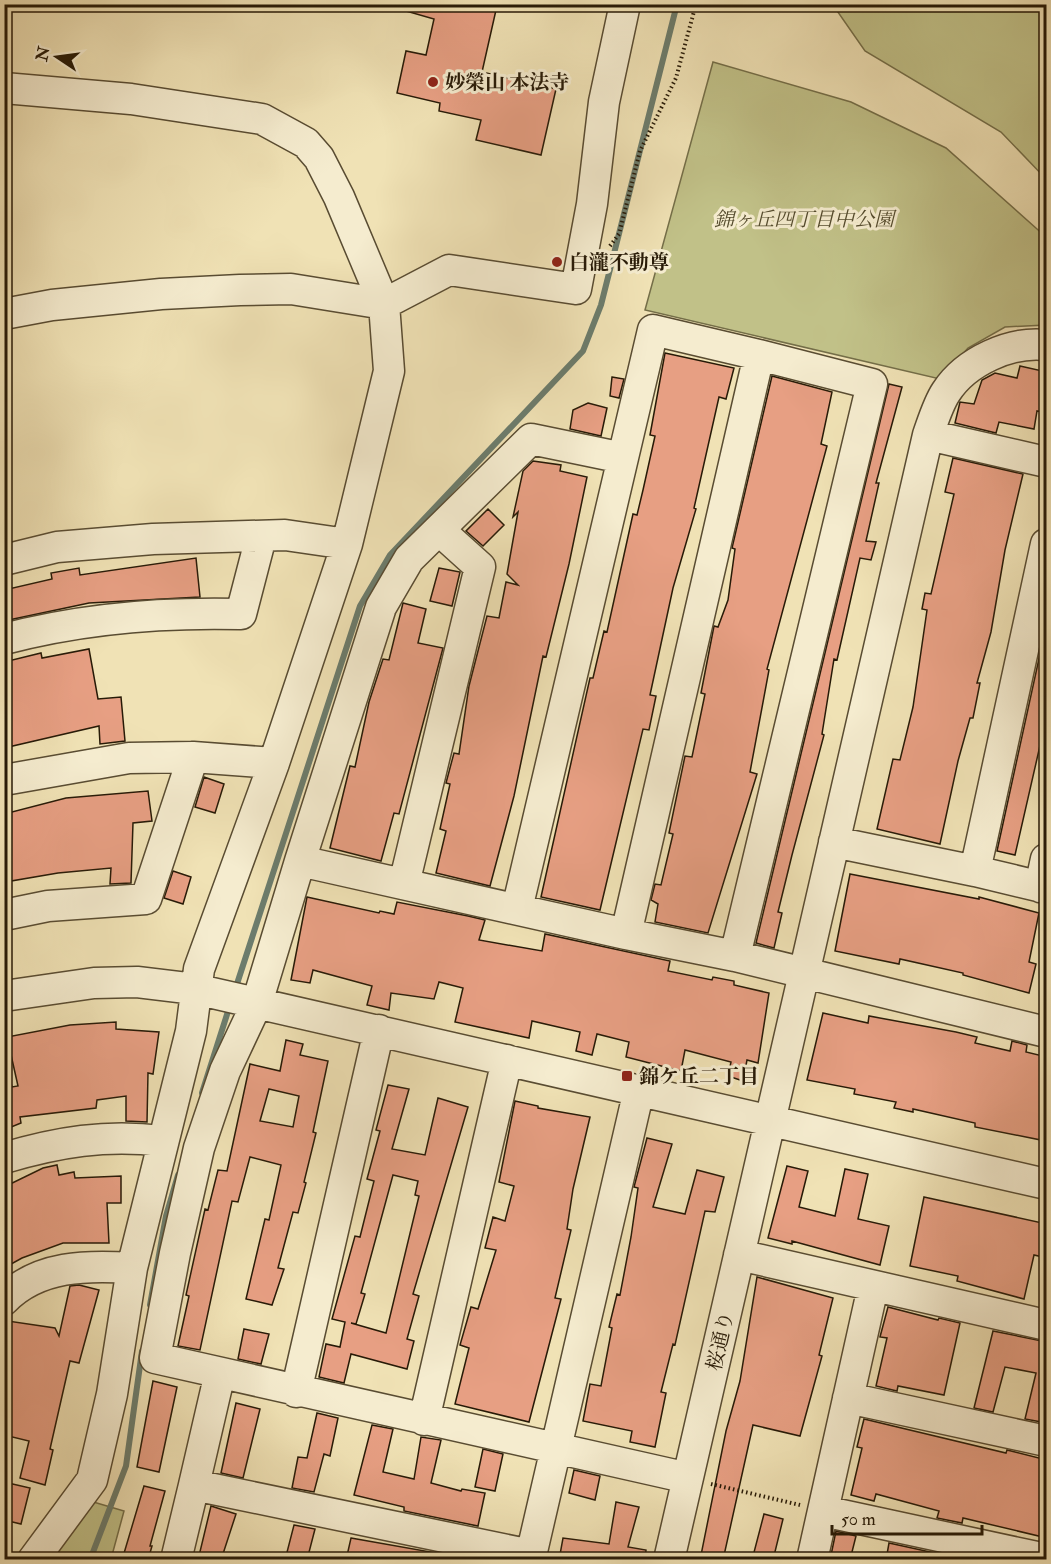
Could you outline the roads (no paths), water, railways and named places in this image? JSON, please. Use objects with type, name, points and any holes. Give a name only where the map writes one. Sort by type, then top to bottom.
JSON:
[{"type":"street","points":[[4,314],[52,305],[162,294],[240,290],[291,290],[384,304],[449,270],[576,289],[592,204],[604,102],[625,4]]},
{"type":"street","points":[[4,88],[65,92],[186,107],[262,119],[286,130],[306,143],[319,158],[339,197],[384,304],[389,371],[347,544],[274,764],[199,969],[227,996],[225,1071],[199,1148],[175,1253],[155,1358],[296,1392],[675,1475]]},
{"type":"street","points":[[517,909],[653,330],[872,384],[735,956]]},
{"type":"street","name":"桜通り","points":[[669,1560],[928,435],[945,393],[960,373],[1012,346],[1030,343],[1047,345]]},
{"type":"street","points":[[626,934],[759,355]]},
{"type":"street","points":[[928,435],[1047,462]]},
{"type":"street","points":[[33,1560],[92,1480],[110,1404],[132,1268],[191,1031],[227,996],[300,861],[381,607],[409,559],[531,439],[623,458]]},
{"type":"street","points":[[404,884],[480,567],[439,530]]},
{"type":"street","points":[[4,560],[57,547],[90,544],[285,536],[347,544]]},
{"type":"street","points":[[4,639],[46,628],[118,617],[180,612],[241,614],[261,537]]},
{"type":"street","points":[[975,871],[1047,544]]},
{"type":"street","points":[[4,780],[119,759],[193,757],[274,764]]},
{"type":"street","points":[[4,915],[48,906],[146,899],[193,757]]},
{"type":"street","points":[[834,842],[975,871],[1044,878]]},
{"type":"street","points":[[300,861],[735,956],[1047,1032]]},
{"type":"street","points":[[4,996],[94,983],[137,982],[227,996],[1047,1184]]},
{"type":"street","points":[[296,1392],[379,1030]]},
{"type":"street","points":[[424,1420],[507,1060]]},
{"type":"street","points":[[194,1485],[530,1557],[639,1090]]},
{"type":"street","points":[[4,1158],[68,1141],[128,1137],[162,1141]]},
{"type":"street","points":[[739,1255],[1047,1325]]},
{"type":"street","points":[[4,1300],[46,1274],[70,1268],[95,1265],[132,1268]]},
{"type":"street","points":[[812,1560],[873,1287]]},
{"type":"street","points":[[176,1560],[220,1373]]},
{"type":"street","points":[[848,1398],[1047,1441]]},
{"type":"street","points":[[823,1511],[1047,1559]]},
{"type":"waterway","points":[[235,990],[360,606],[390,555],[583,351],[601,305],[677,4]]},
{"type":"waterway","points":[[202,1093],[230,1005]]},
{"type":"waterway","points":[[150,1305],[166,1216],[178,1175]]},
{"type":"waterway","points":[[90,1560],[126,1466],[142,1351]]},
{"type":"place","name":"妙榮山 本法寺","points":[[433,82]]},
{"type":"place","name":"白瀧不動尊","points":[[557,262]]},
{"type":"place","name":"錦ケ丘二丁目","points":[[627,1076]]},
{"type":"park label","name":"錦ヶ丘四丁目中公園","points":[[804,219]]}]
